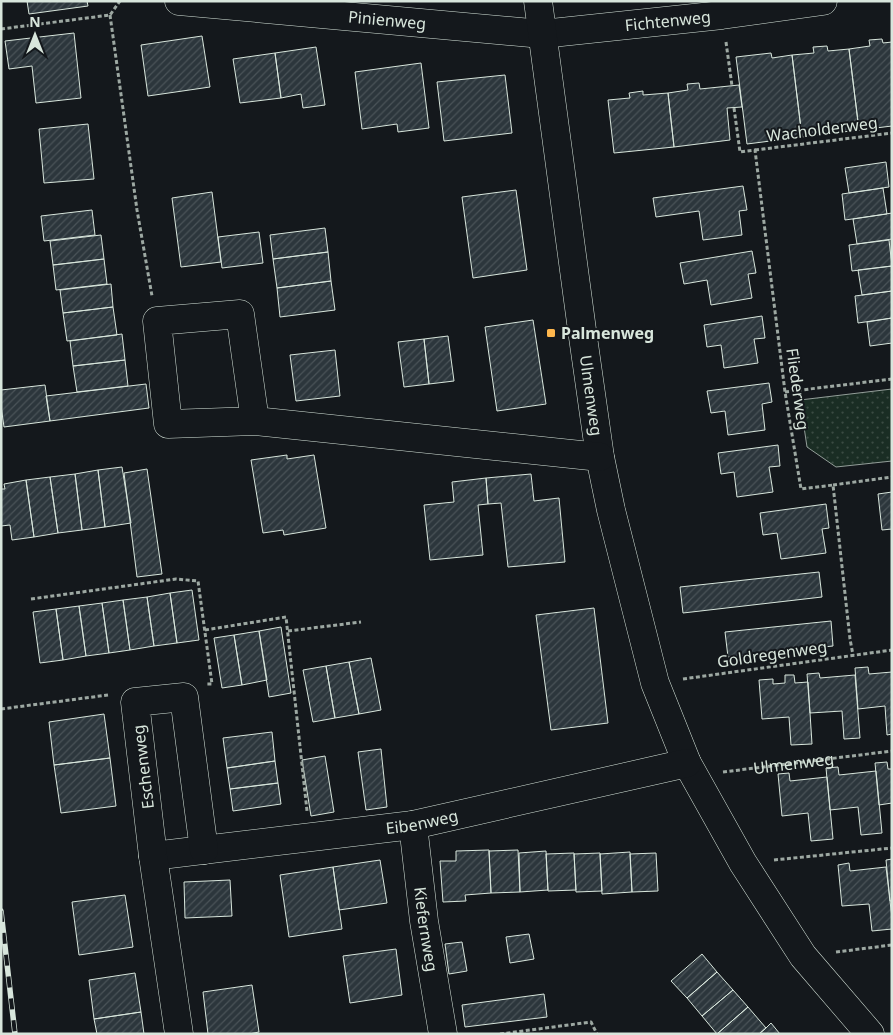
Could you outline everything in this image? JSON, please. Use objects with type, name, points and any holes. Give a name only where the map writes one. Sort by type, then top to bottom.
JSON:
[{"type":"street","name":"Ulmenweg","points":[[538,1],[600,457],[611,510],[655,683],[691,770],[743,863],[803,956],[870,1034]]},
{"type":"street","name":"Pinienweg","points":[[194,2],[542,34]]},
{"type":"street","name":"Fichtenweg","points":[[542,34],[722,14],[808,2]]},
{"type":"street","points":[[255,421],[240,314],[157,321],[168,424],[255,421],[600,457]]},
{"type":"street","points":[[184,697],[204,850]]},
{"type":"street","name":"Eschenweg","points":[[179,1034],[153,856],[135,702],[184,697]]},
{"type":"street","name":"Eibenweg","points":[[153,856],[413,825],[691,770]]},
{"type":"street","name":"Kiefernweg","points":[[413,825],[424,921],[443,1034]]},
{"type":"path","points":[[1,29],[110,14],[120,1]]},
{"type":"path","points":[[110,14],[137,210],[157,321]]},
{"type":"path","points":[[722,14],[732,86]]},
{"type":"path","points":[[734,108],[740,152],[755,150]]},
{"type":"path","name":"Wacholderweg","points":[[755,150],[892,133]]},
{"type":"path","name":"Fliederweg","points":[[755,150],[785,392],[801,489],[833,485]]},
{"type":"path","points":[[785,392],[892,379]]},
{"type":"path","points":[[853,655],[833,485],[892,477]]},
{"type":"path","points":[[30,599],[176,579],[198,581],[212,684],[192,686],[184,697]]},
{"type":"path","points":[[205,630],[286,617],[310,837]]},
{"type":"path","points":[[288,630],[361,622]]},
{"type":"path","name":"Goldregenweg","points":[[655,683],[892,650]]},
{"type":"path","points":[[1,709],[111,694],[135,702]]},
{"type":"path","name":"Ulmenweg","points":[[691,770],[892,750]]},
{"type":"path","points":[[743,863],[892,848]]},
{"type":"path","points":[[803,956],[892,945]]},
{"type":"path","points":[[500,1034],[591,1022],[597,1034]]},
{"type":"green space","points":[[892,389],[892,461],[836,467],[807,447],[800,400]]},
{"type":"building","points":[[27,1],[87,1],[88,6],[29,14]]},
{"type":"building","points":[[74,33],[81,98],[36,103],[32,66],[9,69],[5,41]]},
{"type":"building","points":[[202,36],[210,87],[148,96],[141,45]]},
{"type":"building","points":[[882,39],[883,43],[892,42],[892,126],[859,130],[849,49],[870,46],[869,40]]},
{"type":"building","points":[[827,46],[828,51],[849,49],[859,130],[802,137],[792,55],[814,53],[813,47]]},
{"type":"building","points":[[316,47],[325,105],[303,108],[301,94],[281,98],[275,53]]},
{"type":"building","points":[[275,53],[281,98],[240,103],[233,59]]},
{"type":"building","points":[[771,53],[772,58],[792,55],[802,137],[747,144],[736,57]]},
{"type":"building","points":[[421,63],[429,128],[398,132],[397,124],[362,129],[355,72]]},
{"type":"building","points":[[505,75],[512,133],[444,141],[437,82]]},
{"type":"building","points":[[699,83],[700,89],[739,85],[742,107],[727,108],[730,140],[674,147],[668,93],[688,90],[687,84]]},
{"type":"building","points":[[643,91],[643,95],[668,93],[674,147],[614,153],[608,100],[630,98],[629,93]]},
{"type":"building","points":[[88,124],[94,179],[44,183],[39,129]]},
{"type":"building","points":[[886,162],[889,187],[849,193],[845,168]]},
{"type":"building","points":[[743,186],[747,210],[739,211],[742,235],[703,240],[699,211],[656,217],[653,198]]},
{"type":"building","points":[[883,188],[887,214],[845,220],[842,194]]},
{"type":"building","points":[[516,190],[527,270],[473,278],[462,197]]},
{"type":"building","points":[[212,192],[221,262],[181,267],[172,198]]},
{"type":"building","points":[[92,210],[95,235],[44,241],[41,216]]},
{"type":"building","points":[[892,213],[892,239],[857,244],[853,219]]},
{"type":"building","points":[[325,228],[328,252],[273,259],[270,235]]},
{"type":"building","points":[[259,232],[263,263],[222,268],[218,237]]},
{"type":"building","points":[[101,235],[104,259],[53,265],[50,241]]},
{"type":"building","points":[[889,240],[892,266],[852,271],[849,245]]},
{"type":"building","points":[[752,251],[756,273],[748,274],[752,298],[711,305],[707,280],[684,284],[680,263]]},
{"type":"building","points":[[328,252],[331,281],[277,288],[273,259]]},
{"type":"building","points":[[104,259],[107,284],[56,290],[53,265]]},
{"type":"building","points":[[892,266],[892,291],[862,295],[858,270]]},
{"type":"building","points":[[331,281],[335,310],[280,317],[277,288]]},
{"type":"building","points":[[111,284],[113,307],[63,313],[60,290]]},
{"type":"building","points":[[892,291],[892,318],[858,323],[855,296]]},
{"type":"building","points":[[113,307],[117,335],[67,341],[63,313]]},
{"type":"building","points":[[762,316],[765,338],[754,339],[758,363],[724,368],[721,345],[707,347],[704,325]]},
{"type":"building","points":[[892,318],[892,343],[870,346],[867,322]]},
{"type":"building","points":[[533,320],[546,404],[497,411],[485,327]]},
{"type":"building","points":[[122,334],[125,360],[73,366],[70,341]]},
{"type":"building","points":[[448,336],[454,381],[429,384],[424,339]]},
{"type":"building","points":[[424,339],[429,384],[404,387],[398,342]]},
{"type":"building","points":[[335,350],[340,396],[296,401],[290,355]]},
{"type":"building","points":[[125,360],[128,386],[77,392],[73,366]]},
{"type":"building","points":[[769,383],[772,402],[762,404],[765,430],[728,435],[725,411],[711,413],[707,391]]},
{"type":"building","points":[[146,384],[149,408],[50,421],[46,396]]},
{"type":"building","points":[[45,385],[50,421],[4,427],[1,390]]},
{"type":"building","points":[[778,445],[780,466],[769,467],[773,492],[737,497],[734,472],[721,474],[718,453]]},
{"type":"building","points":[[287,455],[287,459],[314,455],[326,528],[284,535],[283,530],[263,533],[251,460]]},
{"type":"building","points":[[122,467],[131,523],[105,527],[98,470]]},
{"type":"building","points":[[147,469],[162,574],[137,577],[124,473]]},
{"type":"building","points":[[98,470],[105,527],[82,530],[75,474]]},
{"type":"building","points":[[75,474],[82,530],[58,533],[50,477]]},
{"type":"building","points":[[531,474],[534,501],[559,498],[565,562],[508,567],[501,503],[488,504],[486,478]]},
{"type":"building","points":[[50,477],[58,533],[34,537],[26,480]]},
{"type":"building","points":[[486,478],[488,504],[478,505],[483,555],[430,560],[424,505],[454,502],[452,482]]},
{"type":"building","points":[[26,480],[34,537],[12,540],[10,525],[1,526],[1,489],[5,489],[4,484]]},
{"type":"building","points":[[892,492],[892,529],[882,530],[878,494]]},
{"type":"building","points":[[826,504],[829,528],[822,529],[826,553],[781,559],[777,533],[763,535],[760,513]]},
{"type":"building","points":[[819,572],[822,597],[683,613],[680,587]]},
{"type":"building","points":[[192,590],[199,640],[177,643],[170,593]]},
{"type":"building","points":[[170,593],[177,643],[154,646],[147,597]]},
{"type":"building","points":[[147,597],[154,646],[130,650],[123,600]]},
{"type":"building","points":[[123,600],[130,650],[109,653],[102,603]]},
{"type":"building","points":[[102,603],[109,653],[86,656],[79,606]]},
{"type":"building","points":[[79,606],[86,656],[63,660],[56,609]]},
{"type":"building","points":[[594,608],[608,723],[551,730],[536,615]]},
{"type":"building","points":[[56,609],[63,660],[40,663],[33,612]]},
{"type":"building","points":[[831,621],[833,646],[728,657],[725,632]]},
{"type":"building","points":[[281,627],[291,693],[269,697],[259,631]]},
{"type":"building","points":[[259,631],[267,680],[242,685],[234,635]]},
{"type":"building","points":[[234,635],[242,685],[222,688],[214,638]]},
{"type":"building","points":[[371,658],[381,710],[359,714],[349,662]]},
{"type":"building","points":[[349,662],[359,714],[335,718],[326,666]]},
{"type":"building","points":[[326,666],[335,718],[313,722],[303,670]]},
{"type":"building","points":[[868,667],[869,674],[892,672],[892,734],[887,735],[885,706],[858,709],[855,668]]},
{"type":"building","points":[[819,673],[820,678],[855,675],[860,738],[844,739],[842,711],[810,713],[807,674]]},
{"type":"building","points":[[785,675],[794,675],[795,683],[808,682],[812,744],[791,745],[789,717],[762,719],[759,680],[773,679],[773,684],[785,683]]},
{"type":"building","points":[[104,714],[110,758],[54,765],[49,722]]},
{"type":"building","points":[[272,732],[275,761],[227,768],[223,738]]},
{"type":"building","points":[[381,749],[387,807],[366,810],[358,752]]},
{"type":"building","points":[[325,756],[334,812],[311,816],[302,760]]},
{"type":"building","points":[[110,758],[116,806],[61,813],[54,765]]},
{"type":"building","points":[[275,761],[278,783],[230,789],[227,768]]},
{"type":"building","points":[[887,762],[888,769],[892,769],[892,803],[879,805],[875,763]]},
{"type":"building","points":[[838,767],[839,775],[876,771],[882,833],[861,835],[858,807],[830,810],[826,768]]},
{"type":"building","points":[[789,773],[790,781],[827,777],[833,839],[811,841],[808,813],[782,816],[778,774]]},
{"type":"building","points":[[278,783],[281,804],[233,811],[230,789]]},
{"type":"building","points":[[489,850],[491,893],[465,895],[466,901],[443,902],[440,861],[456,861],[456,851]]},
{"type":"building","points":[[518,850],[520,892],[491,893],[489,851]]},
{"type":"building","points":[[546,851],[548,890],[520,892],[519,853]]},
{"type":"building","points":[[630,852],[632,892],[602,894],[600,854]]},
{"type":"building","points":[[574,853],[576,890],[548,891],[546,854]]},
{"type":"building","points":[[600,853],[602,891],[576,892],[574,854]]},
{"type":"building","points":[[656,853],[658,891],[632,892],[630,854]]},
{"type":"building","points":[[892,859],[892,901],[890,901],[886,860]]},
{"type":"building","points":[[380,860],[387,903],[339,910],[333,867]]},
{"type":"building","points":[[849,863],[850,871],[886,867],[892,929],[872,931],[869,904],[842,906],[838,865]]},
{"type":"building","points":[[333,867],[342,929],[289,937],[280,875]]},
{"type":"building","points":[[230,880],[232,916],[185,918],[184,882]]},
{"type":"building","points":[[125,895],[133,947],[79,955],[72,902]]},
{"type":"building","points":[[529,934],[534,959],[510,963],[506,937]]},
{"type":"building","points":[[462,942],[467,971],[449,974],[445,944]]},
{"type":"building","points":[[396,949],[402,995],[350,1003],[343,956]]},
{"type":"building","points":[[702,954],[717,972],[687,998],[671,981]]},
{"type":"building","points":[[717,972],[733,990],[702,1016],[687,998]]},
{"type":"building","points":[[135,973],[141,1012],[94,1019],[89,980]]},
{"type":"building","points":[[252,985],[259,1032],[249,1034],[208,1034],[203,992]]},
{"type":"building","points":[[733,990],[748,1007],[717,1034],[702,1016]]},
{"type":"building","points":[[544,994],[547,1017],[465,1027],[462,1005]]},
{"type":"building","points":[[748,1007],[766,1028],[759,1034],[717,1034]]},
{"type":"building","points":[[141,1012],[144,1034],[97,1034],[94,1019]]},
{"type":"building","points":[[771,1023],[780,1034],[759,1034],[766,1028]]},
{"type":"railway","points":[[1,911],[15,1034]]},
{"type":"place","name":"Palmenweg","points":[[551,333]]}]
